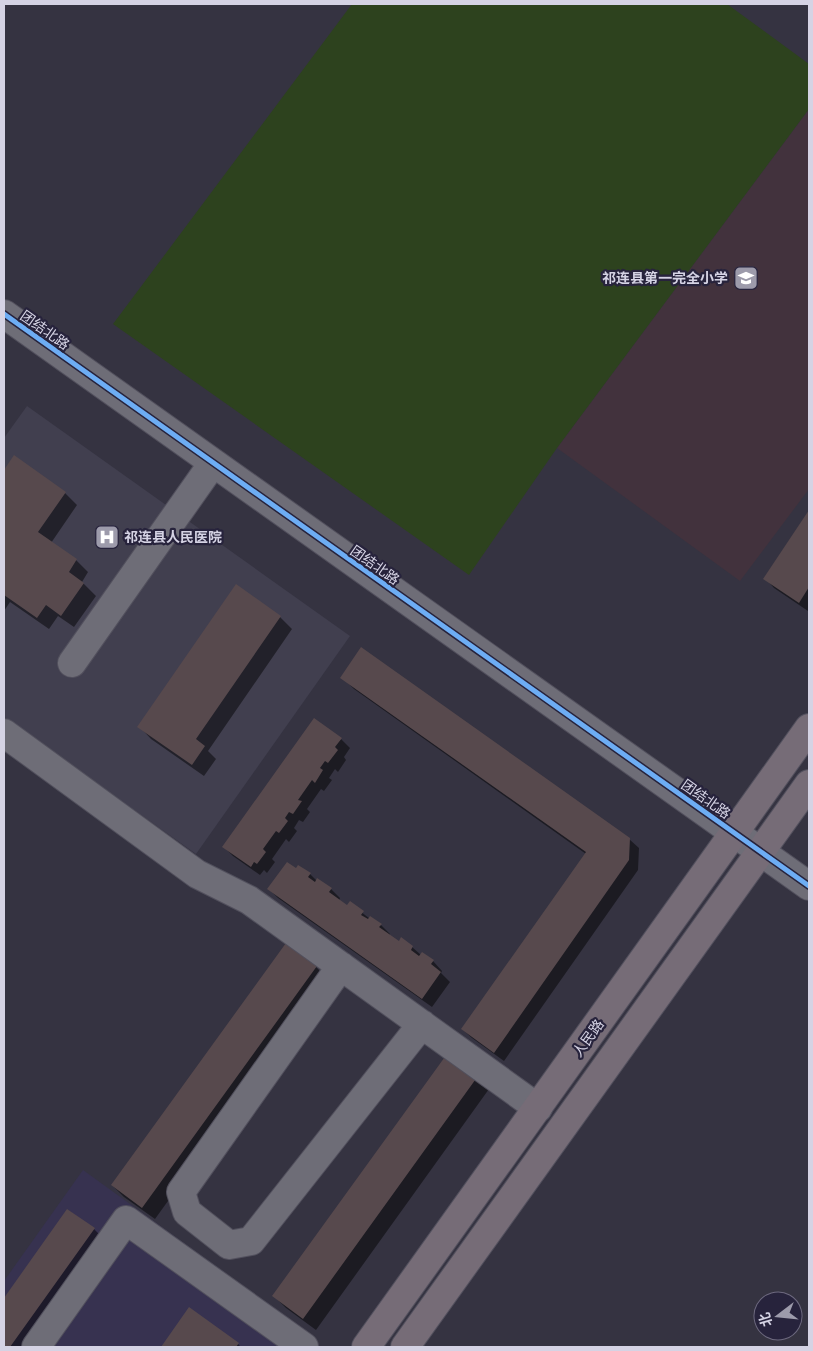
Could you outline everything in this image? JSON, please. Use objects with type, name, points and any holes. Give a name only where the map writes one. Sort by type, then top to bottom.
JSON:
[{"type":"main road","name":"人民路","points":[[366,1347],[809,728]]},
{"type":"main road","points":[[406,1347],[809,784]]},
{"type":"street","name":"团结北路","points":[[4,314],[809,886]]},
{"type":"street","points":[[72,663],[213,463]]},
{"type":"street","points":[[4,733],[197,874],[249,900],[538,1108]]},
{"type":"street","points":[[341,966],[181,1192],[186,1212],[229,1245],[251,1241],[422,1024]]},
{"type":"street","points":[[36,1347],[126,1220],[304,1347]]},
{"type":"shaded area","name":"祁连县第一完全小学","points":[[809,109],[809,489],[740,581],[557,448]]},
{"type":"shaded area","name":"祁连县人民医院","points":[[27,406],[350,636],[196,854],[4,717],[4,438]]},
{"type":"shaded area","points":[[83,1170],[315,1338],[309,1347],[4,1347],[4,1281]]},
{"type":"green space","points":[[352,4],[727,4],[809,64],[809,109],[557,448],[469,575],[113,324]]},
{"type":"building","points":[[14,455],[66,492],[38,532],[77,559],[69,572],[84,583],[61,616],[46,605],[37,618],[4,595],[4,470]]},
{"type":"building","points":[[809,510],[809,587],[799,603],[763,579]]},
{"type":"building","points":[[236,584],[281,616],[196,739],[205,746],[192,765],[137,727]]},
{"type":"building","points":[[361,647],[630,838],[629,860],[494,1053],[461,1029],[586,852],[340,678]]},
{"type":"building","points":[[314,718],[342,738],[335,747],[338,750],[328,763],[325,761],[320,768],[323,770],[315,783],[312,780],[298,800],[302,801],[293,814],[289,812],[285,818],[288,821],[279,833],[276,831],[263,849],[266,852],[257,864],[254,862],[251,867],[222,847]]},
{"type":"building","points":[[287,862],[296,868],[298,865],[311,873],[308,877],[315,882],[317,878],[332,888],[329,892],[347,905],[350,901],[364,911],[361,915],[368,919],[370,916],[382,924],[379,927],[399,941],[401,937],[413,946],[411,950],[419,956],[422,952],[434,960],[431,964],[441,972],[422,999],[267,889]]},
{"type":"building","points":[[286,943],[317,966],[142,1208],[111,1185]]},
{"type":"building","points":[[447,1054],[478,1076],[303,1319],[272,1296]]},
{"type":"building","points":[[67,1209],[95,1228],[10,1347],[4,1347],[4,1298]]},
{"type":"building","points":[[189,1307],[239,1343],[236,1347],[161,1347]]},
{"type":"cycle path","points":[[4,314],[809,886]]},
{"type":"place","name":"祁连县第一完全小学","points":[[746,278]]},
{"type":"place","name":"祁连县人民医院","points":[[107,537]]}]
